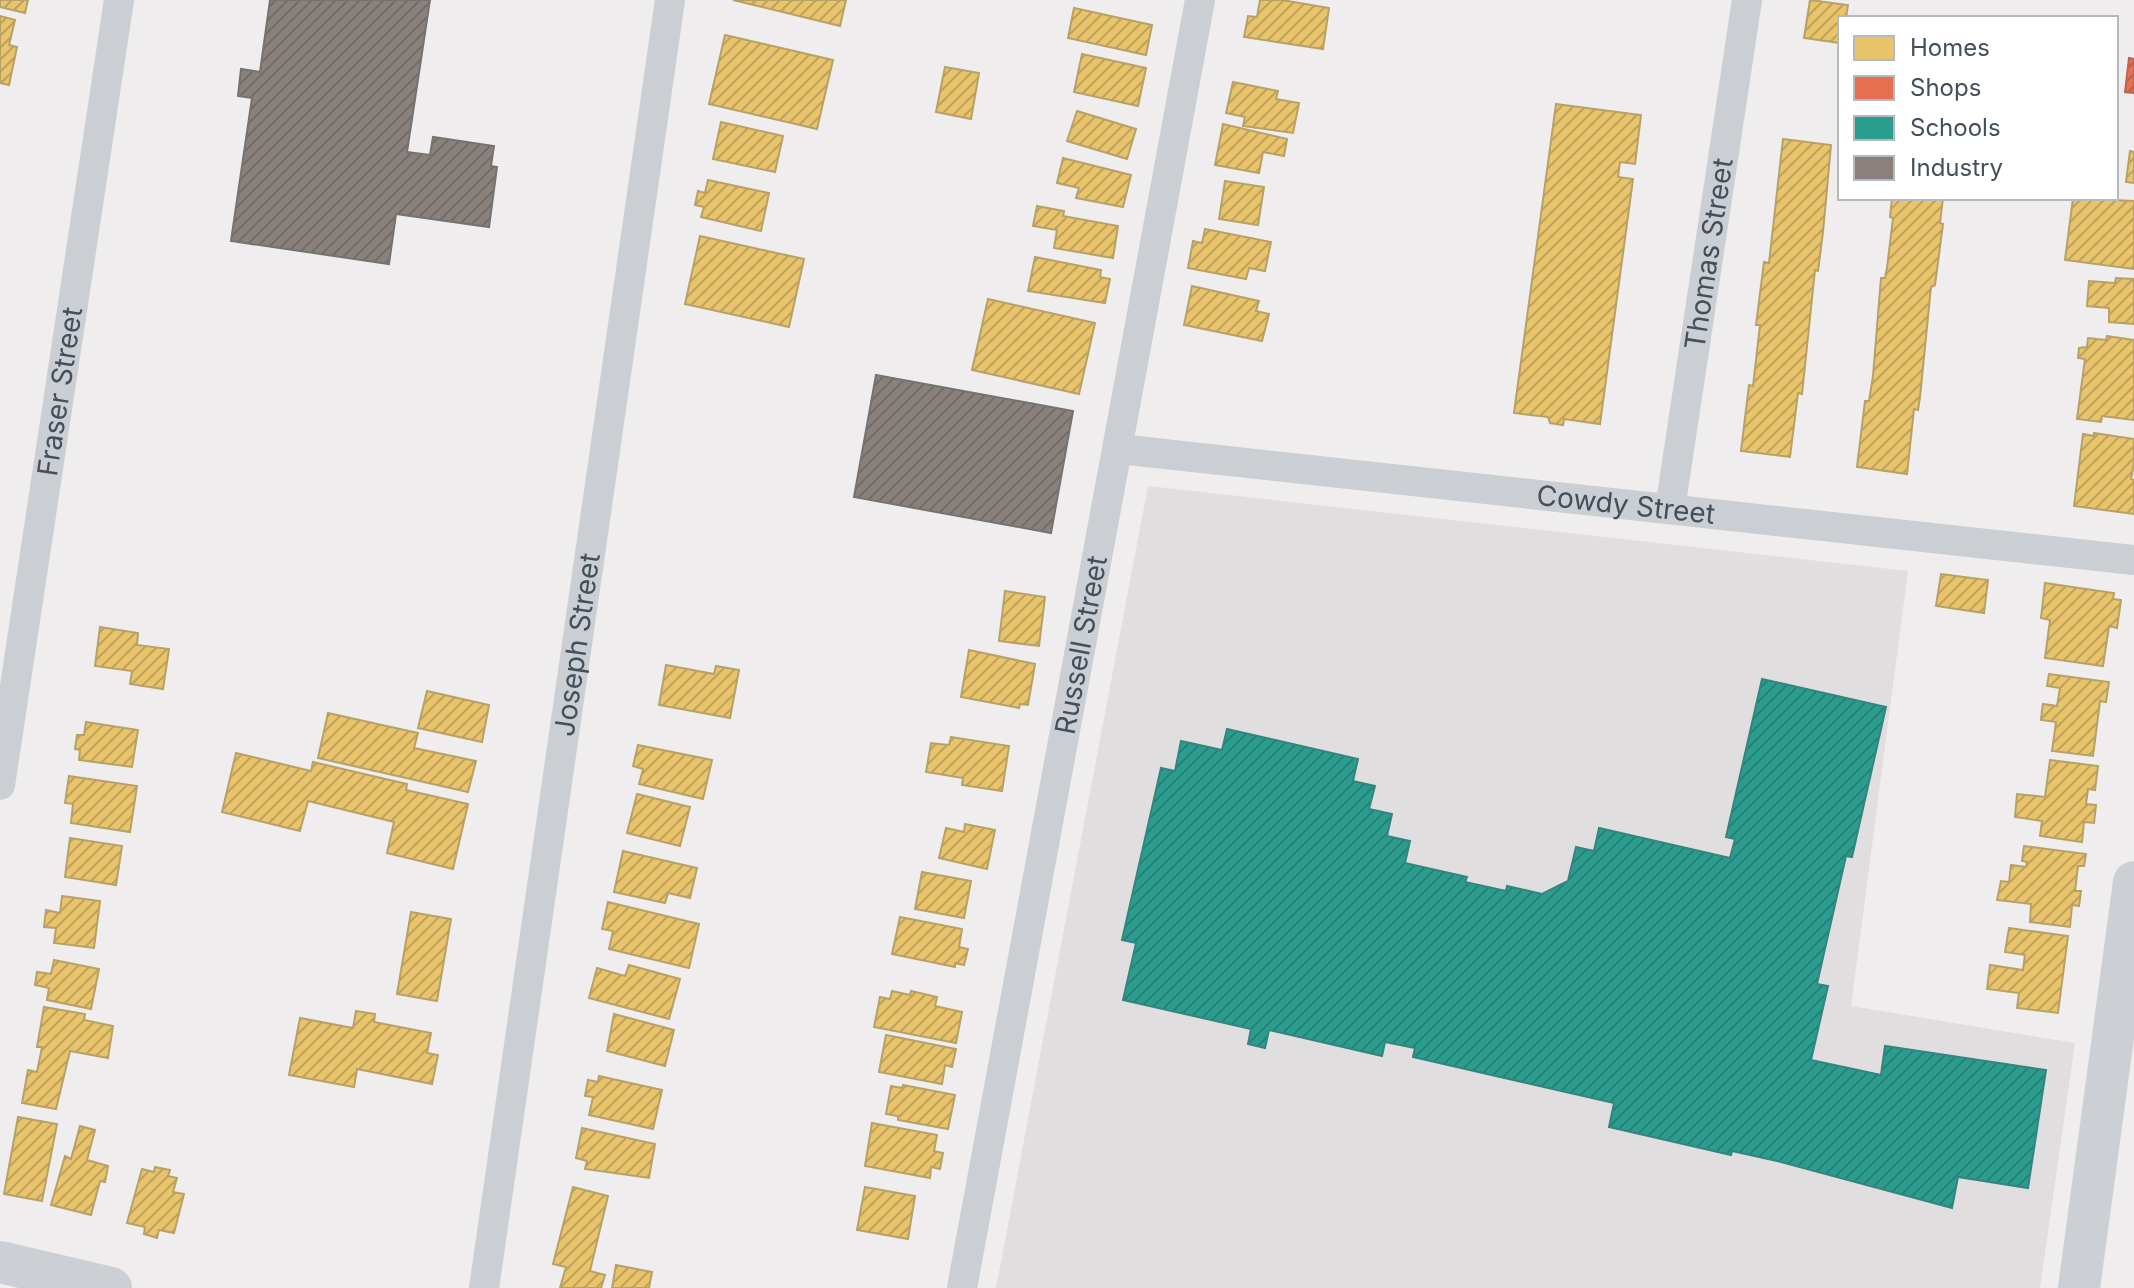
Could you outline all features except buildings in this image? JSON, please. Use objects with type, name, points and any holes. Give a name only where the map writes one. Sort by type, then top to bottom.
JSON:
[{"type":"main road","points":[[2079,1288],[2134,882]]},
{"type":"main road","points":[[0,1262],[111,1288]]},
{"type":"street","name":"Fraser Street","points":[[0,785],[119,0]]},
{"type":"street","name":"Joseph Street","points":[[484,1288],[670,0]]},
{"type":"street","name":"Russell Street","points":[[962,1288],[1200,0]]},
{"type":"street","name":"Thomas Street","points":[[1670,509],[1747,0]]},
{"type":"street","name":"Cowdy Street","points":[[1119,449],[2134,560]]},
{"type":"shaded area","points":[[1148,486],[1908,571],[1851,1006],[2075,1043],[2040,1288],[996,1288]]}]
